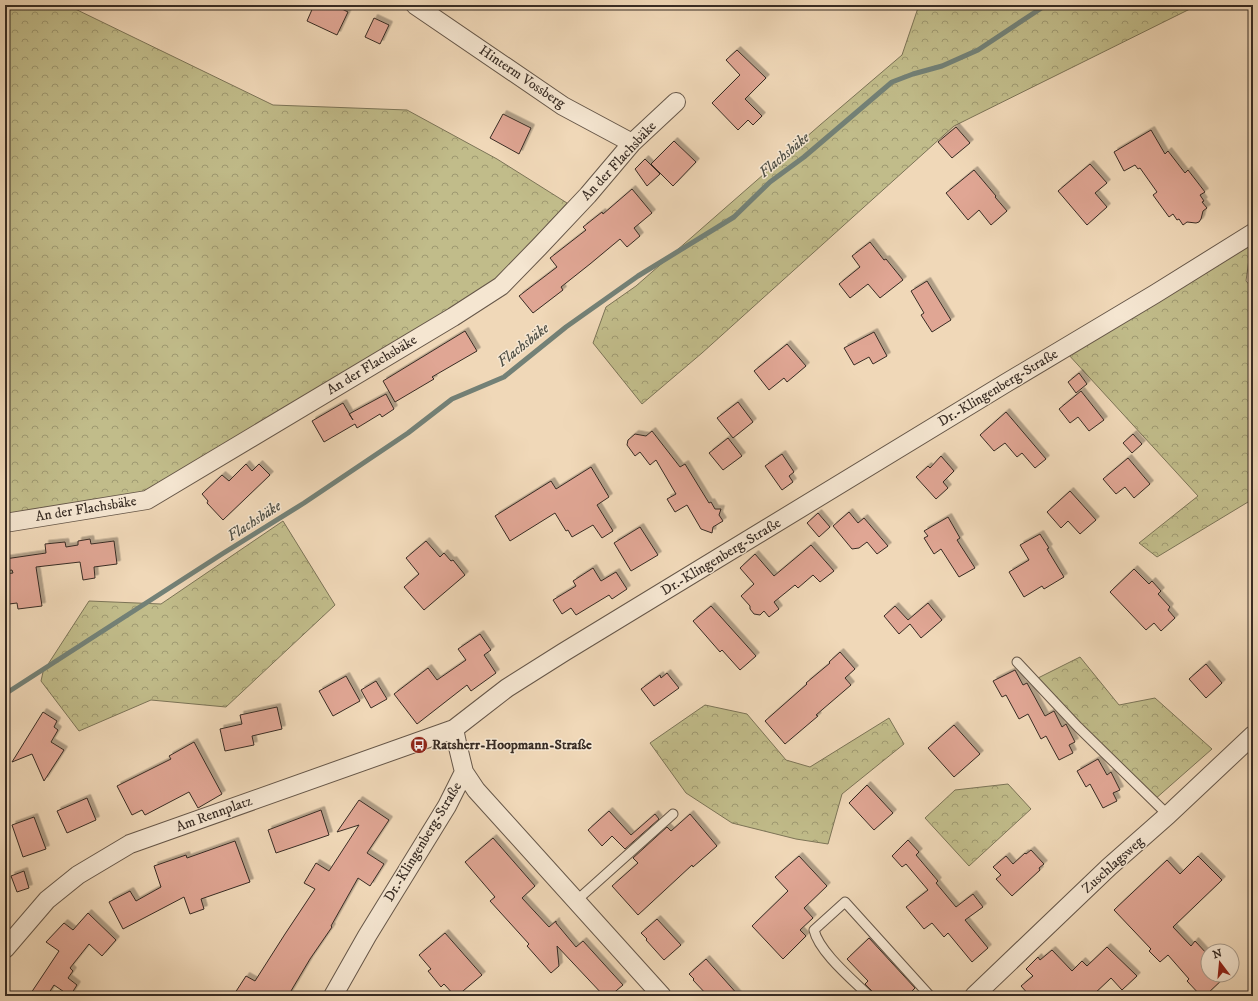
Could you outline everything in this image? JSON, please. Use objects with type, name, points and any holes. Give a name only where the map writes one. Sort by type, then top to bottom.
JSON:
[{"type":"street","name":"Hinterm Vossberg","points":[[415,5],[563,106],[632,143]]},
{"type":"street","name":"An der Flachsbäke","points":[[5,522],[146,500],[453,317],[501,286],[588,195],[632,143],[676,102]]},
{"type":"street","name":"Dr.-Klingenberg-Straße","points":[[333,996],[367,936],[447,806],[464,772],[456,744],[454,729],[507,688],[564,652],[1253,233]]},
{"type":"street","name":"Am Rennplatz","points":[[5,949],[47,900],[78,875],[130,844],[454,729]]},
{"type":"street","name":"Zuschlagsweg","points":[[976,995],[1109,867],[1168,815],[1253,735]]},
{"type":"street","points":[[464,772],[476,790],[662,996]]},
{"type":"lane","points":[[1017,662],[1078,727],[1168,815]]},
{"type":"lane","points":[[576,901],[673,814]]},
{"type":"lane","points":[[869,996],[835,963],[816,938],[814,930],[845,902],[926,994]]},
{"type":"green space","points":[[5,5],[67,5],[273,105],[407,110],[497,159],[567,203],[494,283],[147,491],[5,517]]},
{"type":"green space","points":[[919,5],[1198,5],[954,126],[702,353],[642,404],[593,343],[606,307],[636,286],[902,55]]},
{"type":"green space","points":[[1251,244],[1246,281],[1253,289],[1253,499],[1157,557],[1139,543],[1198,496],[1067,353]]},
{"type":"green space","points":[[283,521],[335,605],[226,707],[151,700],[79,731],[41,681],[43,672],[89,601],[161,604]]},
{"type":"green space","points":[[1080,657],[1119,705],[1155,698],[1212,749],[1154,800],[1038,678]]},
{"type":"green space","points":[[705,705],[747,714],[786,760],[810,767],[889,718],[904,744],[842,794],[828,844],[796,839],[732,823],[686,793],[650,743]]},
{"type":"green space","points":[[1008,784],[1031,809],[969,866],[925,818],[955,790]]},
{"type":"building","points":[[314,5],[334,5],[348,12],[337,35],[307,21]]},
{"type":"building","points":[[374,18],[389,25],[380,44],[365,37]]},
{"type":"building","points":[[737,50],[766,78],[745,99],[762,116],[753,125],[748,120],[738,130],[712,103],[740,75],[726,60]]},
{"type":"building","points":[[503,114],[531,128],[519,154],[490,138]]},
{"type":"building","points":[[956,127],[970,143],[952,158],[938,142]]},
{"type":"building","points":[[1151,130],[1165,154],[1168,151],[1185,173],[1188,170],[1205,192],[1200,195],[1204,201],[1202,202],[1207,208],[1203,211],[1199,222],[1187,222],[1183,225],[1173,214],[1169,217],[1153,195],[1157,192],[1140,168],[1138,169],[1135,165],[1124,171],[1114,152]]},
{"type":"building","points":[[674,141],[696,162],[673,186],[651,164]]},
{"type":"building","points":[[645,159],[660,174],[647,186],[635,169]]},
{"type":"building","points":[[1090,164],[1107,183],[1095,193],[1107,207],[1087,225],[1058,191]]},
{"type":"building","points":[[974,170],[1007,211],[991,225],[979,210],[968,220],[946,193]]},
{"type":"building","points":[[632,189],[652,213],[634,228],[640,236],[627,247],[620,239],[561,287],[563,290],[533,313],[519,296],[557,267],[550,258],[586,230],[583,227],[602,212],[603,214]]},
{"type":"building","points":[[870,242],[884,260],[886,259],[903,280],[880,298],[868,284],[850,298],[839,284],[860,267],[852,256]]},
{"type":"building","points":[[927,281],[951,320],[932,332],[921,315],[924,313],[911,291]]},
{"type":"building","points":[[465,331],[477,351],[432,377],[434,379],[395,402],[383,381]]},
{"type":"building","points":[[874,332],[887,356],[873,364],[869,357],[854,365],[844,348]]},
{"type":"building","points":[[787,344],[806,366],[787,382],[784,378],[769,390],[754,371]]},
{"type":"building","points":[[1079,373],[1087,384],[1076,393],[1068,382]]},
{"type":"building","points":[[1081,391],[1104,420],[1089,431],[1078,417],[1070,423],[1059,409]]},
{"type":"building","points":[[386,394],[394,409],[382,417],[380,414],[357,428],[355,424],[324,442],[312,421],[343,403],[349,414]]},
{"type":"building","points":[[738,402],[753,422],[733,438],[717,418]]},
{"type":"building","points":[[1006,412],[1046,459],[1035,468],[1022,453],[1017,457],[1005,443],[994,451],[980,435]]},
{"type":"building","points":[[652,431],[680,467],[685,464],[709,503],[711,502],[715,509],[721,509],[719,515],[723,521],[713,527],[712,533],[701,529],[687,505],[675,512],[667,499],[676,494],[656,460],[650,465],[640,452],[635,456],[627,445],[628,440],[635,434],[646,436]]},
{"type":"building","points":[[1133,434],[1142,444],[1132,453],[1123,443]]},
{"type":"building","points":[[728,438],[742,456],[723,470],[709,453]]},
{"type":"building","points":[[782,454],[794,472],[789,476],[793,482],[782,490],[765,466]]},
{"type":"building","points":[[941,456],[954,471],[943,482],[948,488],[936,499],[916,477],[928,466],[930,468]]},
{"type":"building","points":[[1128,458],[1150,484],[1134,498],[1125,487],[1116,494],[1103,479]]},
{"type":"building","points":[[246,464],[252,471],[259,464],[270,475],[223,520],[207,503],[208,501],[202,494],[222,475],[229,481]]},
{"type":"building","points":[[591,467],[609,497],[597,505],[613,531],[602,538],[593,525],[572,537],[568,530],[566,531],[555,513],[510,541],[495,516],[551,481],[556,489]]},
{"type":"building","points":[[1070,491],[1096,520],[1080,534],[1068,521],[1061,528],[1047,512]]},
{"type":"building","points":[[849,512],[858,523],[864,518],[888,546],[877,554],[867,542],[859,548],[852,549],[833,526]]},
{"type":"building","points":[[818,513],[830,527],[819,537],[807,523]]},
{"type":"building","points":[[948,517],[960,538],[957,540],[975,568],[959,577],[941,549],[934,554],[924,538],[928,536],[924,531]]},
{"type":"building","points":[[640,527],[658,555],[631,571],[614,543]]},
{"type":"building","points":[[1040,534],[1064,577],[1044,589],[1042,586],[1024,597],[1009,572],[1029,560],[1020,545]]},
{"type":"building","points":[[90,539],[91,544],[114,541],[117,564],[94,567],[95,578],[83,580],[80,562],[36,567],[42,606],[18,609],[17,603],[9,604],[5,574],[13,573],[12,570],[5,571],[5,559],[46,553],[45,544],[65,542],[66,547],[78,545],[78,541]]},
{"type":"building","points":[[426,541],[440,557],[444,553],[451,561],[453,560],[465,575],[424,610],[404,587],[419,574],[406,558]]},
{"type":"building","points":[[811,545],[834,571],[820,582],[813,575],[798,588],[795,585],[774,602],[779,609],[769,617],[764,611],[760,615],[754,614],[750,609],[750,606],[741,596],[754,584],[740,568],[755,554],[774,576]]},
{"type":"building","points":[[593,568],[601,581],[616,572],[627,589],[612,599],[609,595],[576,615],[571,608],[562,614],[553,600],[576,586],[573,581]]},
{"type":"building","points":[[1134,569],[1149,584],[1152,581],[1161,591],[1158,594],[1170,607],[1168,610],[1175,618],[1161,631],[1154,623],[1146,630],[1110,592]]},
{"type":"building","points":[[928,603],[942,620],[921,638],[910,624],[899,634],[884,616],[895,606],[908,620]]},
{"type":"building","points":[[711,606],[756,656],[740,670],[722,650],[720,652],[693,621]]},
{"type":"building","points":[[480,634],[491,650],[484,655],[496,673],[471,691],[467,685],[417,724],[394,694],[428,668],[437,680],[466,660],[458,649]]},
{"type":"building","points":[[840,652],[855,669],[845,678],[851,685],[785,744],[765,721],[830,663],[829,662]]},
{"type":"building","points":[[1206,664],[1222,683],[1206,698],[1189,679]]},
{"type":"building","points":[[1015,670],[1023,685],[1027,683],[1045,716],[1054,711],[1062,727],[1066,724],[1075,742],[1069,745],[1073,753],[1059,760],[1046,736],[1041,739],[1028,714],[1019,719],[1006,695],[1002,697],[993,681]]},
{"type":"building","points":[[667,673],[679,688],[654,706],[641,689],[660,675],[661,678]]},
{"type":"building","points":[[346,676],[360,701],[333,716],[319,691]]},
{"type":"building","points":[[376,681],[387,699],[371,708],[361,690]]},
{"type":"building","points":[[277,707],[282,729],[252,736],[254,745],[225,751],[220,729],[242,724],[240,715]]},
{"type":"building","points":[[43,712],[57,721],[54,727],[58,730],[51,742],[64,750],[44,781],[32,754],[12,762]]},
{"type":"building","points":[[954,725],[980,754],[954,777],[928,748]]},
{"type":"building","points":[[194,742],[222,794],[198,808],[189,792],[145,815],[142,810],[132,815],[117,786],[171,759],[169,756]]},
{"type":"building","points":[[1098,759],[1107,775],[1111,772],[1120,790],[1113,793],[1117,801],[1103,808],[1090,784],[1086,787],[1077,771]]},
{"type":"building","points":[[867,785],[893,813],[874,830],[849,803]]},
{"type":"building","points":[[87,798],[96,820],[67,833],[57,811]]},
{"type":"building","points":[[359,800],[389,820],[367,853],[384,864],[370,886],[358,878],[331,926],[332,927],[310,959],[288,996],[233,996],[246,976],[255,981],[315,889],[304,883],[316,863],[329,871],[359,825],[337,832]]},
{"type":"building","points":[[321,810],[329,835],[276,853],[268,830]]},
{"type":"building","points":[[609,811],[631,835],[655,814],[659,819],[625,849],[612,836],[602,846],[588,830]]},
{"type":"building","points":[[690,814],[717,846],[693,867],[692,865],[638,915],[612,886],[638,863],[633,858],[667,827],[671,831]]},
{"type":"building","points":[[34,817],[46,849],[23,857],[12,825]]},
{"type":"building","points":[[493,838],[535,886],[522,898],[549,927],[556,921],[556,923],[576,947],[583,941],[623,985],[610,996],[604,996],[557,946],[559,966],[551,973],[527,946],[529,944],[490,901],[495,897],[465,862]]},
{"type":"building","points":[[908,840],[919,852],[916,855],[938,881],[936,883],[956,907],[973,894],[983,907],[965,920],[988,948],[972,962],[948,933],[944,937],[932,923],[924,929],[906,907],[928,890],[906,864],[902,867],[892,856]]},
{"type":"building","points":[[235,841],[250,882],[201,899],[204,909],[190,914],[184,897],[123,929],[109,902],[130,891],[136,901],[161,887],[154,866],[186,855],[187,858]]},
{"type":"building","points":[[1031,850],[1044,864],[1039,868],[1040,870],[1012,896],[996,879],[1001,875],[993,867],[1006,856],[1013,864],[1025,853],[1026,854]]},
{"type":"building","points":[[799,856],[827,886],[804,908],[813,918],[800,930],[806,936],[783,959],[752,926],[788,891],[775,877]]},
{"type":"building","points":[[1198,856],[1222,880],[1173,927],[1191,946],[1195,941],[1200,946],[1200,983],[1219,983],[1205,996],[1201,996],[1187,981],[1189,979],[1168,955],[1160,962],[1149,951],[1151,949],[1114,910],[1167,860],[1180,874]]},
{"type":"building","points":[[24,871],[29,888],[17,892],[11,876]]},
{"type":"building","points":[[88,913],[116,940],[102,956],[89,944],[70,968],[73,971],[68,978],[77,985],[70,996],[54,985],[47,996],[29,996],[59,951],[46,942],[64,923],[73,930]]},
{"type":"building","points":[[657,919],[681,945],[664,960],[641,933]]},
{"type":"building","points":[[445,933],[482,975],[457,996],[455,996],[444,984],[441,987],[428,971],[431,969],[419,955]]},
{"type":"building","points":[[869,938],[915,988],[907,996],[875,996],[865,984],[868,981],[847,959]]},
{"type":"building","points":[[1107,947],[1137,976],[1122,990],[1111,978],[1092,996],[1030,996],[1021,986],[1033,976],[1026,969],[1038,957],[1040,960],[1052,950],[1072,971],[1082,961],[1087,966]]},
{"type":"building","points":[[706,959],[739,996],[708,996],[693,980],[694,979],[689,974]]},
{"type":"waterway","name":"Flachsbäke","points":[[5,694],[304,503],[408,433],[452,399],[504,377],[566,327],[638,276],[734,217],[770,182],[804,157],[892,82],[913,74],[942,66],[978,50],[1046,5]]},
{"type":"place","name":"Ratsherr-Hoopmann-Straße","points":[[419,745]]}]
